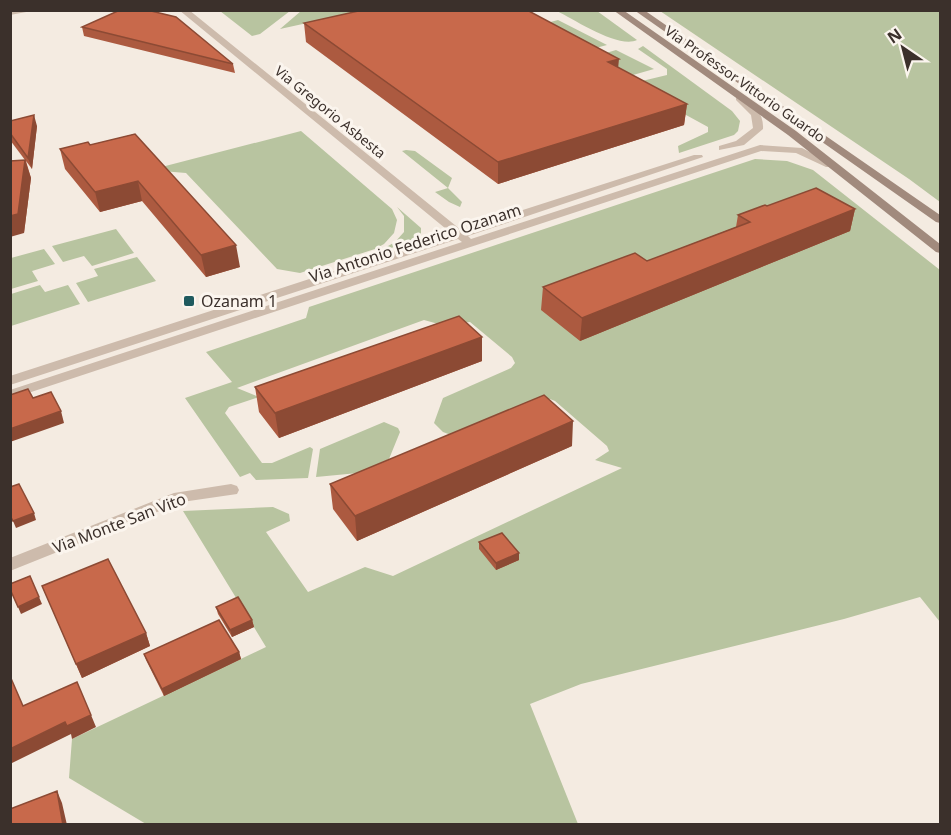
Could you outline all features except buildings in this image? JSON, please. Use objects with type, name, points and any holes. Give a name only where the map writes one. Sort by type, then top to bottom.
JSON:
[{"type":"street","points":[[10,13],[33,10]]},
{"type":"street","name":"Via Gregorio Asbesta","points":[[183,10],[470,242]]},
{"type":"street","name":"Via Professor Vittorio Guardo","points":[[617,10],[814,150],[830,165],[940,249]]},
{"type":"street","name":"Via Professor Vittorio Guardo","points":[[638,10],[940,220]]},
{"type":"street","name":"Via Antonio Federico Ozanam","points":[[10,381],[740,143],[759,129],[760,121],[757,113],[739,98]]},
{"type":"street","name":"Via Antonio Federico Ozanam","points":[[10,395],[760,148],[798,150],[813,155],[830,165]]},
{"type":"street","name":"Via Monte San Vito","points":[[10,565],[180,497],[231,490]]},
{"type":"green space","points":[[220,11],[290,11],[260,34],[252,36]]},
{"type":"green space","points":[[301,11],[348,11],[358,16],[348,14],[280,29]]},
{"type":"green space","points":[[557,11],[597,11],[637,40],[619,41],[585,27]]},
{"type":"green space","points":[[660,11],[940,11],[940,202],[909,179]]},
{"type":"green space","points":[[558,20],[607,45],[588,50],[539,25]]},
{"type":"green space","points":[[643,46],[732,111],[740,121],[738,131],[734,135],[679,153],[678,146],[708,132],[708,127],[655,98],[596,92],[667,75],[667,69],[638,49]]},
{"type":"green space","points":[[616,50],[654,69],[633,75],[596,56]]},
{"type":"green space","points":[[301,131],[392,209],[397,220],[394,233],[384,244],[300,273],[277,269],[186,173],[150,170]]},
{"type":"green space","points":[[402,151],[415,151],[452,178],[448,188]]},
{"type":"green space","points":[[755,159],[787,161],[813,170],[940,270],[940,622],[920,597],[844,619],[581,684],[530,704],[578,824],[146,824],[69,778],[72,739],[266,647],[183,511],[273,507],[289,514],[290,521],[266,532],[308,592],[365,567],[393,576],[622,468],[595,460],[609,451],[607,446],[550,399],[451,435],[443,432],[434,423],[443,398],[511,368],[515,363],[512,357],[470,322],[442,325],[424,320],[237,388],[259,397],[229,407],[225,413],[262,463],[272,463],[310,447],[313,449],[308,478],[256,480],[250,473],[240,477],[185,398],[232,382],[206,352],[306,318],[309,307]]},
{"type":"green space","points":[[448,188],[462,202],[460,207],[435,192]]},
{"type":"green space","points":[[397,207],[421,228],[421,233],[412,241],[376,253],[395,242],[404,232],[404,216]]},
{"type":"green space","points":[[116,229],[134,253],[92,266],[84,256],[63,262],[52,246]]},
{"type":"green space","points":[[44,249],[55,264],[32,271],[38,281],[11,289],[11,258]]},
{"type":"green space","points":[[137,257],[156,281],[88,302],[76,283],[98,276],[94,269]]},
{"type":"green space","points":[[40,285],[45,292],[68,285],[80,304],[11,326],[11,294]]},
{"type":"green space","points":[[384,422],[398,428],[400,432],[389,459],[358,473],[316,477],[320,449]]},
{"type":"place","name":"Ozanam 1","points":[[189,301]]}]
